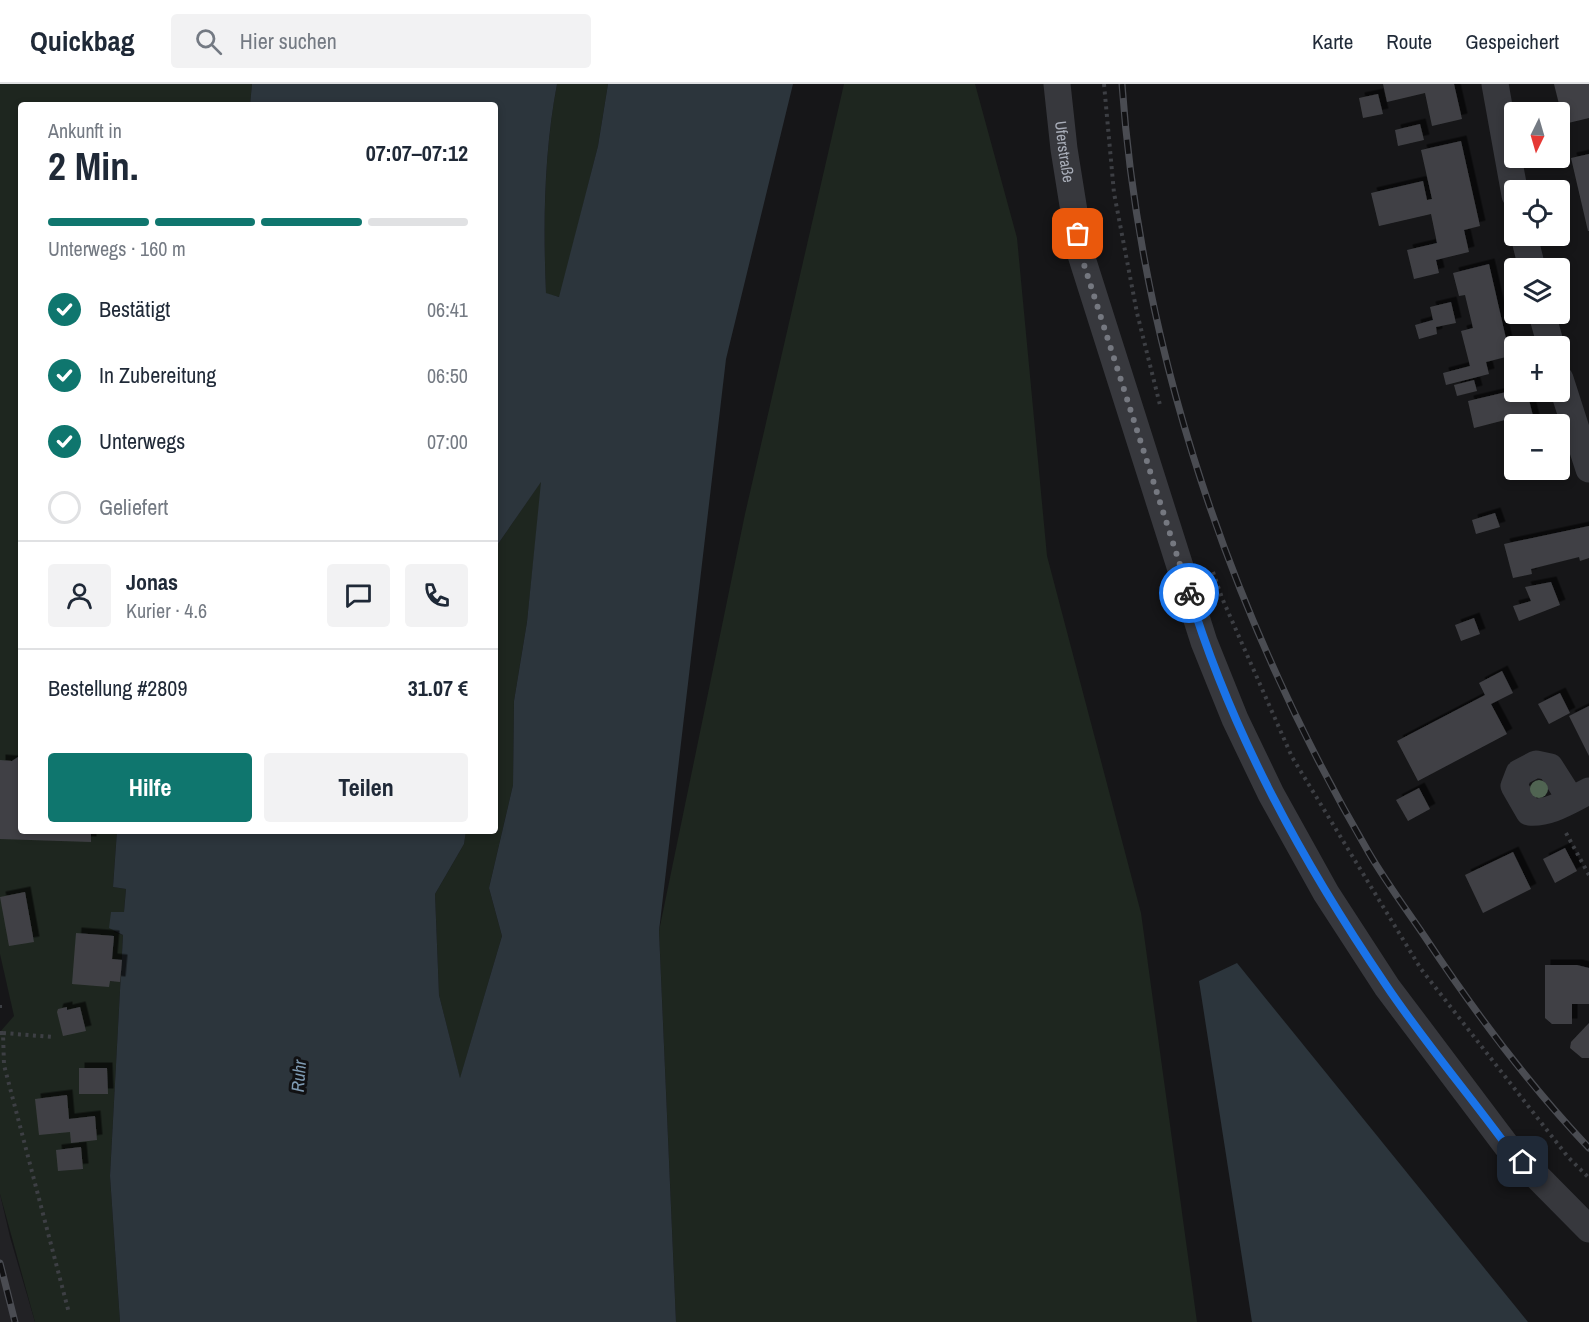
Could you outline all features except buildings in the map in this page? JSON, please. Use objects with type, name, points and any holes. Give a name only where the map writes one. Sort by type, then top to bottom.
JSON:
[{"type":"street","name":"Uferstraße","points":[[1057,84],[1064,149],[1081,255],[1204,642],[1234,719],[1270,794],[1326,893],[1387,987],[1506,1145],[1589,1229]]},
{"type":"street","points":[[1495,84],[1512,180]]},
{"type":"street","points":[[1567,402],[1589,469]]},
{"type":"path","points":[[1104,84],[1114,193],[1137,313],[1160,406]]},
{"type":"path","points":[[1211,564],[1222,598],[1292,757],[1421,969],[1568,1157],[1589,1178]]},
{"type":"path","points":[[1571,800],[1589,875]]},
{"type":"path","points":[[52,1037],[1,1033],[4,1065],[69,1313]]},
{"type":"shaded area","points":[[0,84],[252,84],[250,102],[18,102],[18,834],[117,834],[113,887],[126,889],[124,912],[114,932],[123,935],[110,1176],[120,1322],[35,1322],[0,1194],[0,1032],[14,1016],[0,954]]},
{"type":"shaded area","points":[[557,84],[608,84],[598,146],[560,297],[546,294],[545,241],[547,162]]},
{"type":"shaded area","points":[[844,84],[975,84],[1017,238],[1047,556],[1141,913],[1197,1322],[676,1322],[659,931],[745,514]]},
{"type":"shaded area","points":[[542,480],[527,622],[514,701],[513,785],[489,888],[502,936],[460,1079],[439,995],[435,894],[464,844],[466,834],[498,834],[498,544]]},
{"type":"shaded area","points":[[0,1194],[10,1237],[35,1322],[0,1322]]},
{"type":"water","name":"Ruhr","points":[[252,84],[557,84],[547,162],[545,241],[546,293],[559,297],[598,146],[608,84],[793,84],[726,359],[659,931],[676,1322],[120,1322],[110,1176],[123,935],[109,928],[111,912],[124,912],[126,889],[113,887],[117,834],[466,834],[464,844],[435,894],[439,995],[460,1078],[502,936],[489,888],[513,785],[514,701],[527,622],[541,482],[498,544],[498,102],[250,102]]},
{"type":"water","points":[[1237,963],[1528,1322],[1252,1322],[1199,981]]},
{"type":"railway","points":[[1122,84],[1132,185],[1149,285],[1173,385],[1202,482],[1236,578],[1276,673],[1320,764],[1389,885],[1502,1046],[1566,1124],[1589,1148]]},
{"type":"railway","points":[[0,1263],[15,1322]]},
{"type":"way so far","points":[[1078,234],[1081,255],[1144,446],[1189,593]]},
{"type":"route","points":[[1189,593],[1204,642],[1234,719],[1270,794],[1326,893],[1387,987],[1506,1145],[1523,1162]]}]
